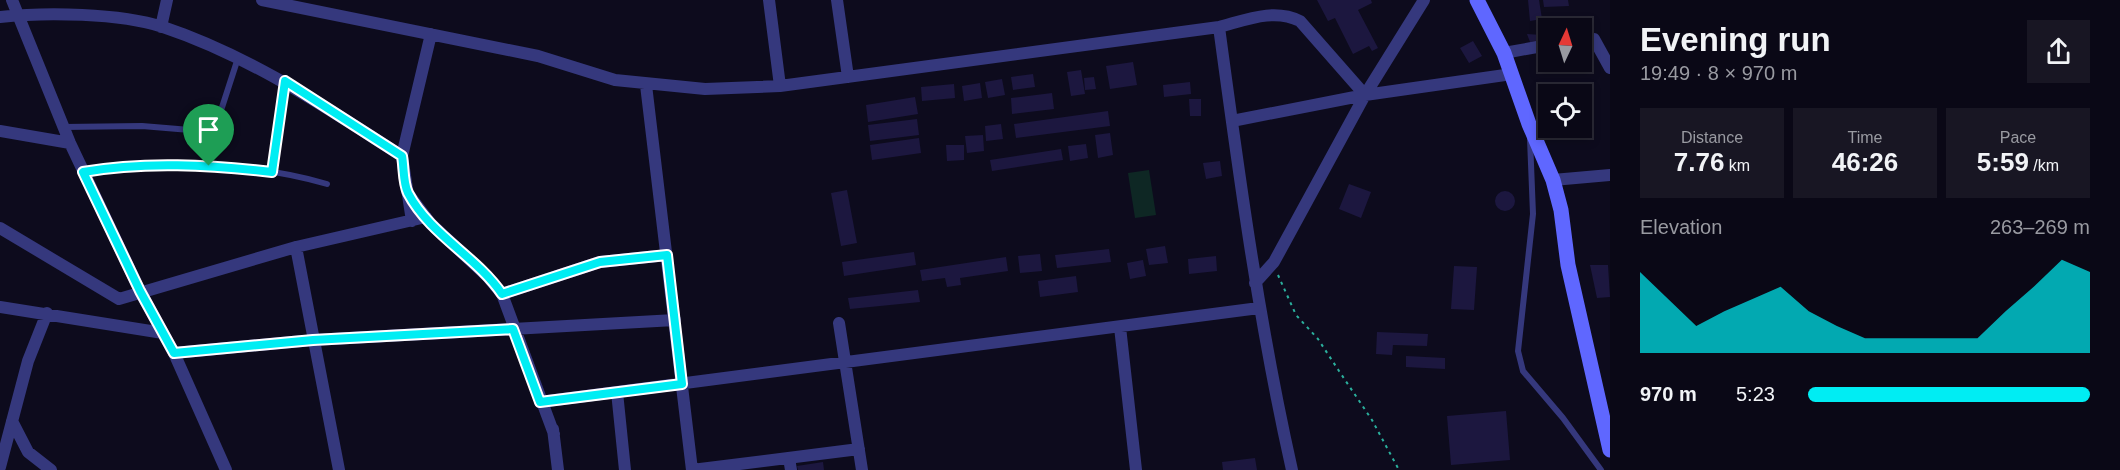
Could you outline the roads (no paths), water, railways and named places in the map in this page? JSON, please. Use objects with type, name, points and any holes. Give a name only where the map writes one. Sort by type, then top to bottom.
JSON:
[{"type":"street","points":[[12,0],[83,172],[140,291],[174,353],[226,470]]},
{"type":"street","points":[[161,27],[167,0]]},
{"type":"street","points":[[262,0],[538,56],[615,80],[705,90],[780,86],[1219,27],[1265,15],[1289,16],[1300,21],[1365,95]]},
{"type":"street","points":[[770,0],[780,86]]},
{"type":"street","points":[[840,0],[848,77]]},
{"type":"street","points":[[1255,283],[1274,262],[1365,95],[1424,0]]},
{"type":"street","points":[[1477,0],[1504,53],[1528,124],[1553,180],[1561,210],[1568,266],[1610,450]]},
{"type":"street","points":[[0,17],[18,15],[117,18],[161,27],[238,58],[285,81],[402,156]]},
{"type":"street","points":[[1219,27],[1269,370],[1292,470]]},
{"type":"street","points":[[412,221],[402,156],[431,34]]},
{"type":"street","points":[[1592,39],[1610,68]]},
{"type":"street","points":[[1504,53],[1538,47]]},
{"type":"street","points":[[1232,121],[1365,95],[1512,74]]},
{"type":"street","points":[[646,85],[692,470],[790,464],[859,449]]},
{"type":"street","points":[[0,131],[70,143]]},
{"type":"street","points":[[1553,180],[1610,175]]},
{"type":"street","points":[[407,192],[448,242],[487,276],[502,294],[513,329],[545,402],[554,434],[558,470]]},
{"type":"street","points":[[0,228],[119,299],[296,247],[426,217]]},
{"type":"street","points":[[296,247],[339,470]]},
{"type":"street","points":[[502,294],[600,262],[667,255]]},
{"type":"street","points":[[0,307],[163,333]]},
{"type":"street","points":[[545,402],[1259,308]]},
{"type":"street","points":[[0,467],[28,361],[47,313]]},
{"type":"street","points":[[174,353],[313,340],[675,320]]},
{"type":"street","points":[[839,323],[862,470]]},
{"type":"street","points":[[1120,327],[1136,470]]},
{"type":"street","points":[[617,392],[625,470]]},
{"type":"street","points":[[12,421],[28,452],[51,470]]},
{"type":"lane","points":[[209,166],[214,132],[238,58]]},
{"type":"lane","points":[[272,172],[285,81]]},
{"type":"lane","points":[[1528,124],[1533,214],[1518,351],[1523,371],[1563,418],[1601,470]]},
{"type":"lane","points":[[63,127],[142,126],[214,132]]},
{"type":"lane","points":[[83,172],[129,167],[209,166],[272,172],[327,184]]}]
